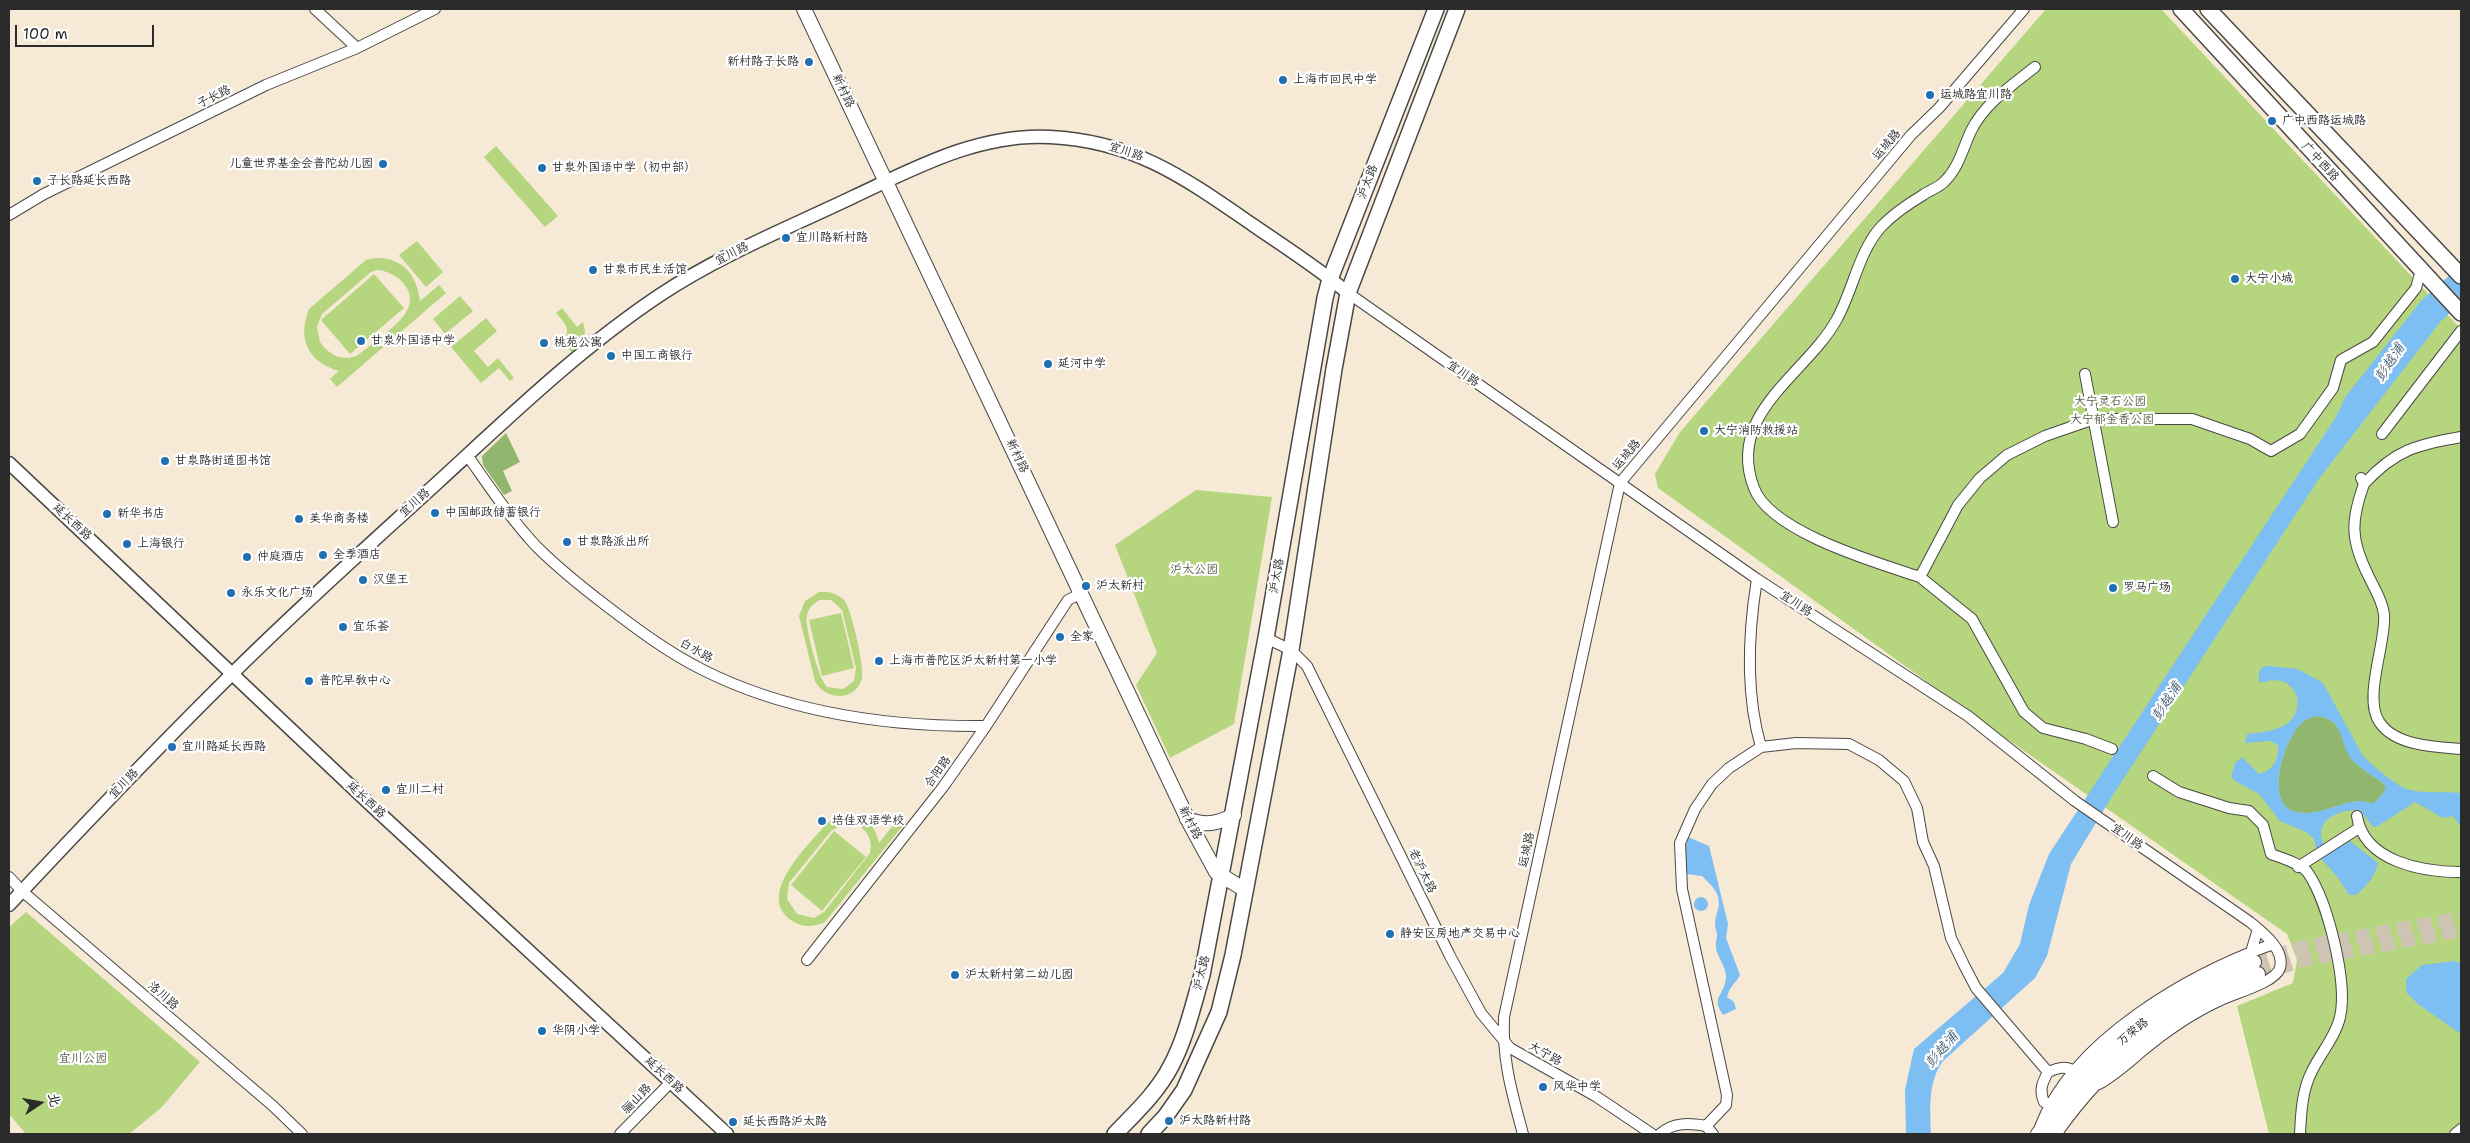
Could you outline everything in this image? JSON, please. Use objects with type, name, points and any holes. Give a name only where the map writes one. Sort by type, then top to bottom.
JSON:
[{"type":"main road","name":"新村路","points":[[804,9],[1187,819],[1211,865],[1222,878],[1245,890]]},
{"type":"main road","name":"沪太路","points":[[1114,1134],[1149,1099],[1171,1066],[1189,1021],[1202,975],[1234,816],[1330,278],[1436,9]]},
{"type":"main road","name":"沪太路","points":[[1149,1134],[1165,1117],[1184,1090],[1219,1012],[1245,890],[1291,650],[1334,369],[1348,293],[1457,9]]},
{"type":"main road","name":"广中西路","points":[[2181,9],[2459,311]]},
{"type":"main road","name":"广中西路","points":[[2208,9],[2461,276]]},
{"type":"main road","points":[[2291,130],[2308,114]]},
{"type":"main road","points":[[1187,819],[1200,824],[1218,823],[1234,816]]},
{"type":"main road","name":"万荣路","points":[[2054,1134],[2087,1091],[2134,1045],[2159,1025],[2215,992],[2254,963]]},
{"type":"main road","name":"万荣路","points":[[2038,1134],[2079,1083],[2126,1036],[2180,997],[2210,981],[2254,963]]},
{"type":"street","points":[[315,9],[357,48]]},
{"type":"street","name":"子长路","points":[[9,215],[44,194],[266,86],[357,48],[435,9]]},
{"type":"street","name":"运城路","points":[[1503,1042],[1506,1004],[1620,483],[1911,135],[1939,108],[2024,9]]},
{"type":"street","points":[[2035,67],[1986,109],[1972,130],[1962,158],[1945,182],[1903,208],[1882,226],[1871,239],[1838,318],[1822,344],[1767,401],[1758,418],[1751,442],[1748,467],[1754,490],[1780,519],[1827,543],[1920,577],[1972,619],[2024,712],[2043,728],[2086,739],[2112,749]]},
{"type":"street","name":"宜川路","points":[[9,905],[232,673],[467,455],[603,336],[664,293],[722,259],[886,182],[959,150],[991,141],[1044,136],[1093,142],[1146,158],[1180,175],[1330,278],[1348,293],[1757,579],[1968,716],[2075,801],[2258,929],[2273,944]]},
{"type":"street","points":[[1920,577],[1958,505],[1980,478],[2007,455],[2045,436],[2094,419],[2192,419],[2250,439],[2271,451],[2300,434],[2333,388],[2341,360],[2373,342],[2416,288],[2423,272]]},
{"type":"street","points":[[2382,434],[2461,331]]},
{"type":"street","points":[[2086,374],[2113,522]]},
{"type":"street","points":[[2461,438],[2406,449],[2380,466],[2363,480],[2355,508],[2353,525],[2358,550],[2378,594],[2384,614],[2374,700],[2379,722],[2395,737],[2442,748],[2461,750]]},
{"type":"street","name":"白水路","points":[[467,455],[521,529],[557,565],[631,625],[702,670],[761,694],[822,712],[907,724],[986,726]]},
{"type":"street","name":"延长西路","points":[[9,463],[387,820],[672,1081],[727,1134]]},
{"type":"street","points":[[1757,579],[1750,623],[1750,655],[1756,729],[1761,747]]},
{"type":"street","name":"合阳路","points":[[807,960],[931,802],[986,726],[1068,600],[1080,594]]},
{"type":"street","name":"老沪太路","points":[[1266,638],[1291,650],[1307,666],[1468,992],[1503,1042],[1506,1073],[1524,1134]]},
{"type":"street","points":[[1660,1134],[1671,1126],[1685,1124],[1709,1130],[1726,1104],[1727,1095],[1682,889],[1680,843],[1698,803],[1712,784],[1729,768],[1761,747],[1796,743],[1848,744],[1879,760],[1904,781],[1917,808],[1923,842],[1934,866],[1951,938],[1976,988],[2048,1072]]},
{"type":"street","points":[[2153,776],[2179,792],[2229,808],[2249,811],[2263,825],[2271,854],[2307,872],[2319,896],[2333,937],[2342,985],[2340,1018],[2311,1073],[2302,1101],[2300,1134]]},
{"type":"street","points":[[2357,816],[2359,828],[2376,848],[2398,862],[2421,869],[2461,872]]},
{"type":"street","points":[[2298,867],[2359,828]]},
{"type":"street","name":"洛川路","points":[[9,877],[22,891],[273,1106],[302,1134]]},
{"type":"street","points":[[2254,963],[2258,929]]},
{"type":"street","points":[[2038,1134],[2049,1104],[2075,1072],[2108,1039],[2147,1007],[2205,972],[2254,963],[2273,944],[2280,960],[2280,968],[2270,980],[2219,1001],[2191,1016],[2165,1033],[2116,1075],[2087,1091]]},
{"type":"street","name":"大宁路","points":[[1503,1042],[1517,1053],[1597,1097],[1652,1134]]},
{"type":"street","points":[[2049,1104],[2044,1102],[2041,1094],[2042,1084],[2048,1072],[2063,1067],[2075,1072]]},
{"type":"street","name":"骊山路","points":[[620,1134],[672,1081]]},
{"type":"street","points":[[2455,1134],[2461,1129]]},
{"type":"green space","name":"大宁灵石公园","points":[[2046,9],[2161,9],[2461,329],[2461,1134],[2269,1134],[2237,1006],[2293,983],[2297,960],[2287,934],[1994,730],[1658,488],[1655,474],[1680,432]]},
{"type":"green space","points":[[496,146],[558,216],[545,227],[484,157]]},
{"type":"green space","points":[[417,241],[443,272],[426,287],[399,255]]},
{"type":"green space","points":[[385,258],[401,264],[407,269],[416,283],[420,301],[439,285],[446,293],[337,387],[330,379],[339,371],[320,362],[308,348],[304,330],[306,320],[309,309],[366,260]],"holes":[[[377,270],[399,279],[409,291],[409,306],[405,314],[389,330],[357,356],[346,358],[331,353],[320,342],[317,327],[322,314],[371,272]]]},
{"type":"green space","points":[[374,274],[404,308],[350,354],[321,320]]},
{"type":"green space","points":[[460,296],[473,311],[445,334],[433,319]]},
{"type":"green space","points":[[562,308],[577,327],[583,322],[584,340],[572,353],[565,344],[567,343],[564,339],[567,332],[566,325],[556,313]]},
{"type":"green space","points":[[486,318],[497,331],[474,351],[488,367],[498,358],[514,378],[510,381],[499,368],[481,383],[451,347]]},
{"type":"green space","points":[[506,433],[520,462],[503,471],[512,491],[504,495],[483,465],[482,456]]},
{"type":"green space","name":"沪太公园","points":[[1196,490],[1272,497],[1234,724],[1170,758],[1136,685],[1157,653],[1115,545]]},
{"type":"green space","points":[[819,592],[826,592],[838,596],[847,605],[857,638],[862,678],[859,686],[847,695],[833,695],[826,692],[815,681],[799,616],[805,601]],"holes":[[[820,600],[831,600],[842,610],[856,668],[854,681],[843,689],[827,687],[824,682],[816,664],[808,629],[807,615],[810,608]]]},
{"type":"green space","points":[[841,613],[854,668],[822,676],[809,620]]},
{"type":"green space","points":[[2315,716],[2332,721],[2337,726],[2355,762],[2385,786],[2385,791],[2374,803],[2351,802],[2317,812],[2300,813],[2291,810],[2283,803],[2279,780],[2285,751],[2297,728],[2304,721]]},
{"type":"green space","points":[[848,815],[860,817],[872,827],[879,843],[899,818],[905,823],[825,922],[813,926],[800,925],[792,921],[782,910],[779,898],[782,884],[798,857],[827,823],[834,818]],"holes":[[[847,823],[863,829],[869,837],[870,853],[824,912],[814,918],[797,914],[787,899],[789,883],[832,830]]]},
{"type":"green space","points":[[834,831],[866,857],[822,911],[791,885]]},
{"type":"green space","name":"宜川公园","points":[[26,912],[200,1062],[161,1108],[129,1134],[26,1134],[9,1114],[9,927]]},
{"type":"water","name":"彭越浦","points":[[2461,265],[2461,303],[2441,321],[2318,480],[2111,798],[2071,864],[2047,956],[2035,978],[1942,1062],[1937,1070],[1932,1088],[1930,1106],[1931,1134],[1906,1134],[1905,1090],[1914,1049],[2003,973],[2020,944],[2029,905],[2049,854],[2336,417],[2346,396],[2421,301]]},
{"type":"water","points":[[2262,667],[2298,669],[2323,683],[2363,756],[2379,771],[2399,785],[2417,791],[2461,793],[2461,827],[2453,816],[2443,818],[2415,802],[2378,826],[2373,827],[2360,810],[2340,812],[2332,816],[2322,827],[2321,835],[2329,853],[2350,841],[2378,863],[2375,873],[2367,884],[2356,895],[2349,895],[2339,879],[2317,854],[2314,839],[2306,832],[2280,821],[2259,794],[2231,777],[2235,763],[2242,757],[2259,774],[2268,770],[2274,764],[2278,745],[2270,741],[2245,743],[2247,734],[2281,727],[2290,721],[2297,710],[2295,692],[2286,683],[2276,680],[2259,683],[2259,672]],"holes":[[[2315,716],[2332,721],[2337,727],[2345,748],[2354,762],[2385,785],[2385,791],[2374,803],[2351,802],[2317,812],[2300,813],[2291,810],[2283,803],[2279,780],[2281,766],[2285,751],[2297,728],[2304,721]]]},
{"type":"water","points":[[1688,837],[1709,846],[1728,924],[1726,938],[1740,975],[1729,990],[1727,997],[1734,1002],[1736,1009],[1723,1015],[1718,1005],[1718,998],[1723,988],[1726,974],[1716,946],[1715,924],[1719,904],[1718,897],[1714,888],[1702,876],[1686,874],[1684,856]]},
{"type":"water","points":[[1698,897],[1704,897],[1708,904],[1704,911],[1698,911],[1694,907],[1694,901]]},
{"type":"water","points":[[2455,961],[2461,964],[2461,1034],[2419,1005],[2406,992],[2406,979],[2422,965]]},
{"type":"tunnel","points":[[2254,962],[2304,947],[2461,918]]},
{"type":"tunnel","points":[[2258,974],[2307,959],[2461,930]]},
{"type":"place","name":"新村路子长路","points":[[809,62]]},
{"type":"place","name":"上海市回民中学","points":[[1283,80]]},
{"type":"place","name":"运城路宜川路","points":[[1930,95]]},
{"type":"place","name":"广中西路运城路","points":[[2272,121]]},
{"type":"place","name":"儿童世界基金会普陀幼儿园","points":[[383,164]]},
{"type":"place","name":"甘泉外国语中学（初中部）","points":[[542,168]]},
{"type":"place","name":"子长路延长西路","points":[[37,181]]},
{"type":"place","name":"宜川路新村路","points":[[786,238]]},
{"type":"place","name":"甘泉市民生活馆","points":[[593,270]]},
{"type":"place","name":"大宁小城","points":[[2235,279]]},
{"type":"place","name":"甘泉外国语中学","points":[[361,341]]},
{"type":"place","name":"桃苑公寓","points":[[544,343]]},
{"type":"place","name":"中国工商银行","points":[[611,356]]},
{"type":"place","name":"延河中学","points":[[1048,364]]},
{"type":"place","name":"大宁消防救援站","points":[[1704,431]]},
{"type":"place","name":"甘泉路街道图书馆","points":[[165,461]]},
{"type":"place","name":"中国邮政储蓄银行","points":[[435,513]]},
{"type":"place","name":"新华书店","points":[[107,514]]},
{"type":"place","name":"美华商务楼","points":[[299,519]]},
{"type":"place","name":"甘泉路派出所","points":[[567,542]]},
{"type":"place","name":"上海银行","points":[[127,544]]},
{"type":"place","name":"全季酒店","points":[[323,555]]},
{"type":"place","name":"仲庭酒店","points":[[247,557]]},
{"type":"place","name":"汉堡王","points":[[363,580]]},
{"type":"place","name":"沪太新村","points":[[1086,586]]},
{"type":"place","name":"罗马广场","points":[[2113,588]]},
{"type":"place","name":"永乐文化广场","points":[[231,593]]},
{"type":"place","name":"宜乐荟","points":[[343,627]]},
{"type":"place","name":"全家","points":[[1060,637]]},
{"type":"place","name":"上海市普陀区沪太新村第一小学","points":[[879,661]]},
{"type":"place","name":"普陀早教中心","points":[[309,681]]},
{"type":"place","name":"宜川路延长西路","points":[[172,747]]},
{"type":"place","name":"宜川二村","points":[[386,790]]},
{"type":"place","name":"培佳双语学校","points":[[822,821]]},
{"type":"place","name":"静安区房地产交易中心","points":[[1390,934]]},
{"type":"place","name":"沪太新村第二幼儿园","points":[[955,975]]},
{"type":"place","name":"华阴小学","points":[[542,1031]]},
{"type":"place","name":"风华中学","points":[[1543,1087]]},
{"type":"place","name":"沪太路新村路","points":[[1169,1121]]},
{"type":"place","name":"延长西路沪太路","points":[[733,1122]]},
{"type":"park label","name":"大宁郁金香公园","points":[[2112,420]]}]
